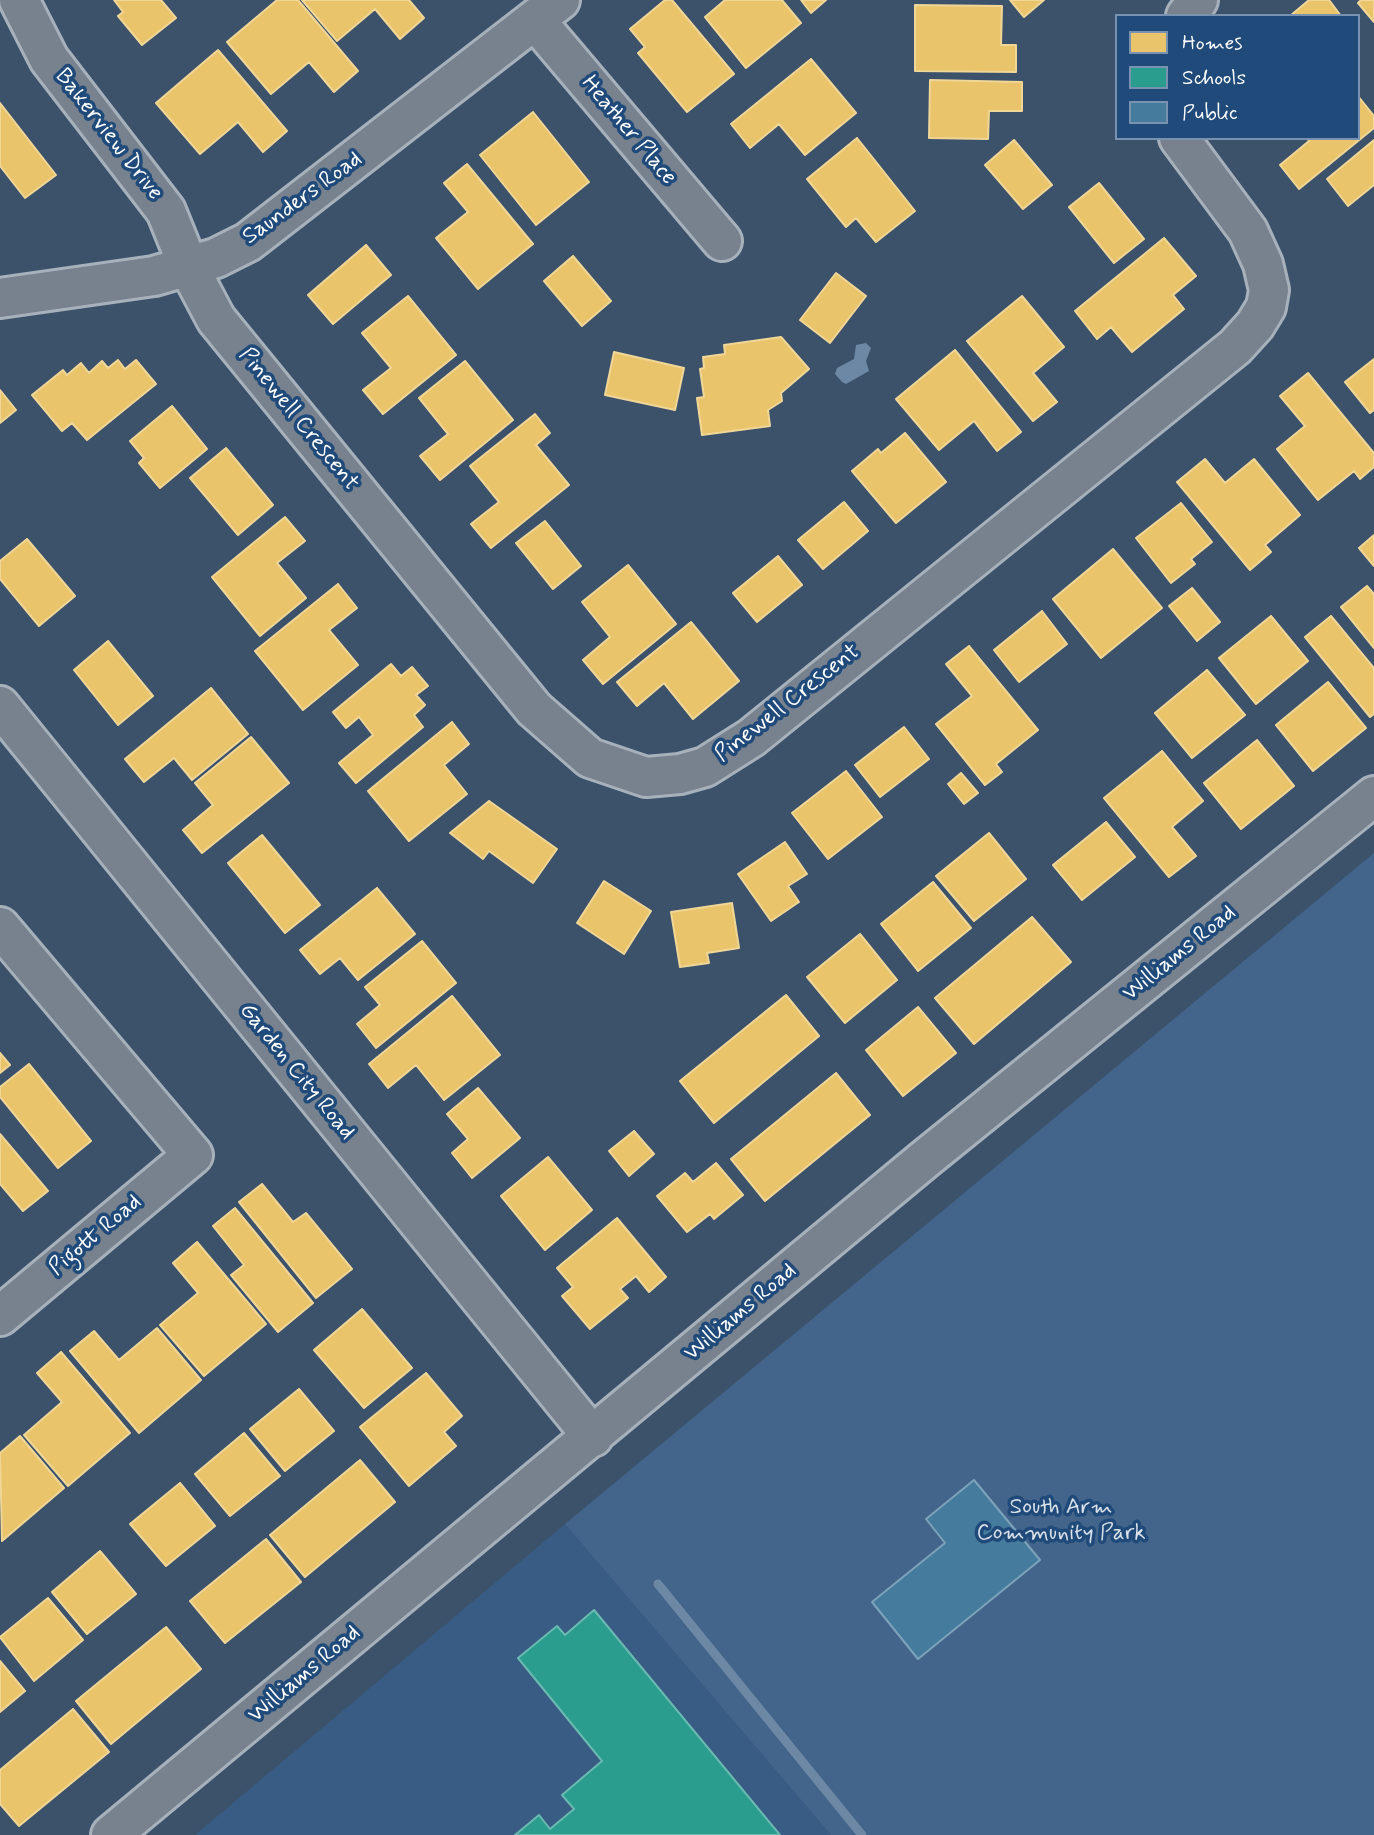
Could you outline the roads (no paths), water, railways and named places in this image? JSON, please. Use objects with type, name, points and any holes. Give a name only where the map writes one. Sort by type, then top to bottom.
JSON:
[{"type":"street","name":"Bakerview Drive","points":[[13,4],[49,59],[166,211],[189,268]]},
{"type":"street","name":"Saunders Road","points":[[0,298],[102,285],[189,268],[248,242],[547,10]]},
{"type":"street","name":"Heather Place","points":[[547,10],[722,241]]},
{"type":"street","name":"Pinewell Crescent","points":[[189,268],[216,319],[534,709],[590,758],[646,777],[680,774],[705,767],[751,738],[1235,346],[1255,325],[1266,307],[1269,290],[1264,264],[1248,231],[1181,140]]},
{"type":"street","name":"Garden City Road","points":[[0,706],[593,1437]]},
{"type":"street","name":"Williams Road","points":[[111,1835],[925,1159],[1374,796]]},
{"type":"street","name":"Pigott Road","points":[[0,927],[192,1156],[0,1315]]},
{"type":"waterway","points":[[658,1584],[862,1835]]},
{"type":"park label","name":"South Arm Community Park","points":[[1061,1521]]}]
